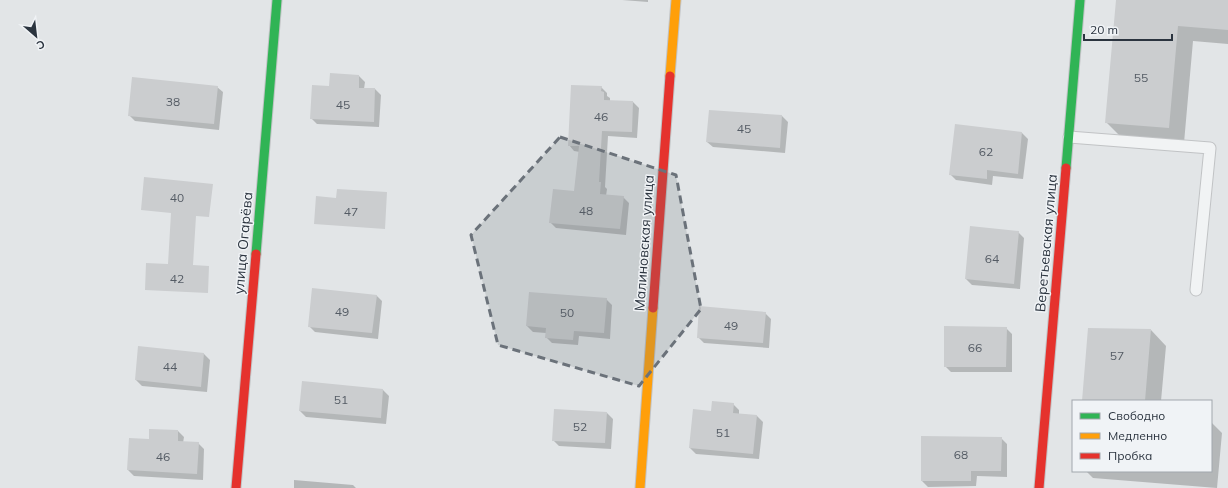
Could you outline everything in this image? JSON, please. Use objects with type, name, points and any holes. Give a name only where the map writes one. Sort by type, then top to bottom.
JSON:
[{"type":"street","name":"улица Огарёва","points":[[236,488],[277,0]]},
{"type":"street","name":"Малиновская улица","points":[[640,488],[676,0]]},
{"type":"street","name":"Веретьевская улица","points":[[1039,488],[1080,0]]},
{"type":"lane","points":[[1068,137],[1210,148],[1196,290]]},
{"type":"highlighted area","points":[[560,137],[676,175],[701,309],[639,386],[498,345],[471,235]]},
{"type":"building","points":[[1116,0],[1228,0],[1228,30],[1178,26],[1169,128],[1105,123]]},
{"type":"building","points":[[330,73],[359,75],[359,88],[375,88],[374,122],[310,119],[312,85],[329,86]]},
{"type":"building","points":[[132,77],[218,86],[214,124],[128,116]]},
{"type":"building","points":[[571,85],[602,86],[601,91],[604,92],[604,100],[633,101],[632,132],[602,131],[599,182],[601,182],[600,194],[624,196],[620,229],[549,223],[553,189],[574,191],[579,146],[568,146]]},
{"type":"building","points":[[709,110],[782,115],[780,148],[706,142]]},
{"type":"building","points":[[955,124],[1022,132],[1018,174],[987,170],[987,179],[949,175]]},
{"type":"building","points":[[144,177],[213,184],[209,217],[196,216],[193,265],[209,266],[208,293],[145,290],[146,263],[168,264],[171,213],[141,210]]},
{"type":"building","points":[[337,189],[387,192],[385,229],[314,224],[316,196],[336,198]]},
{"type":"building","points":[[970,226],[1019,231],[1014,284],[965,279]]},
{"type":"building","points":[[312,288],[377,295],[372,333],[308,327]]},
{"type":"building","points":[[529,292],[607,298],[604,333],[574,331],[573,340],[545,338],[546,328],[526,326]]},
{"type":"building","points":[[699,306],[766,312],[763,343],[697,338]]},
{"type":"building","points":[[944,326],[1007,327],[1006,367],[944,367]]},
{"type":"building","points":[[1088,328],[1151,329],[1145,400],[1082,400]]},
{"type":"building","points":[[138,346],[204,353],[201,387],[135,380]]},
{"type":"building","points":[[302,381],[383,389],[381,418],[299,411]]},
{"type":"building","points":[[712,401],[734,403],[733,413],[757,415],[753,454],[689,448],[693,409],[711,411]]},
{"type":"building","points":[[554,409],[607,412],[605,443],[552,441]]},
{"type":"building","points":[[149,429],[178,430],[178,441],[199,442],[197,474],[127,470],[129,438],[149,439]]},
{"type":"building","points":[[921,436],[1002,437],[1001,471],[971,471],[971,481],[921,481]]},
{"type":"traffic: fast","points":[[256,254],[277,0]]},
{"type":"traffic: fast","points":[[1066,168],[1080,0]]},
{"type":"traffic: slow","points":[[670,76],[676,0]]},
{"type":"traffic: slow","points":[[640,488],[653,308]]},
{"type":"traffic: jam","points":[[653,308],[670,76]]},
{"type":"traffic: jam","points":[[1039,488],[1066,168]]},
{"type":"traffic: jam","points":[[236,488],[256,254]]}]
